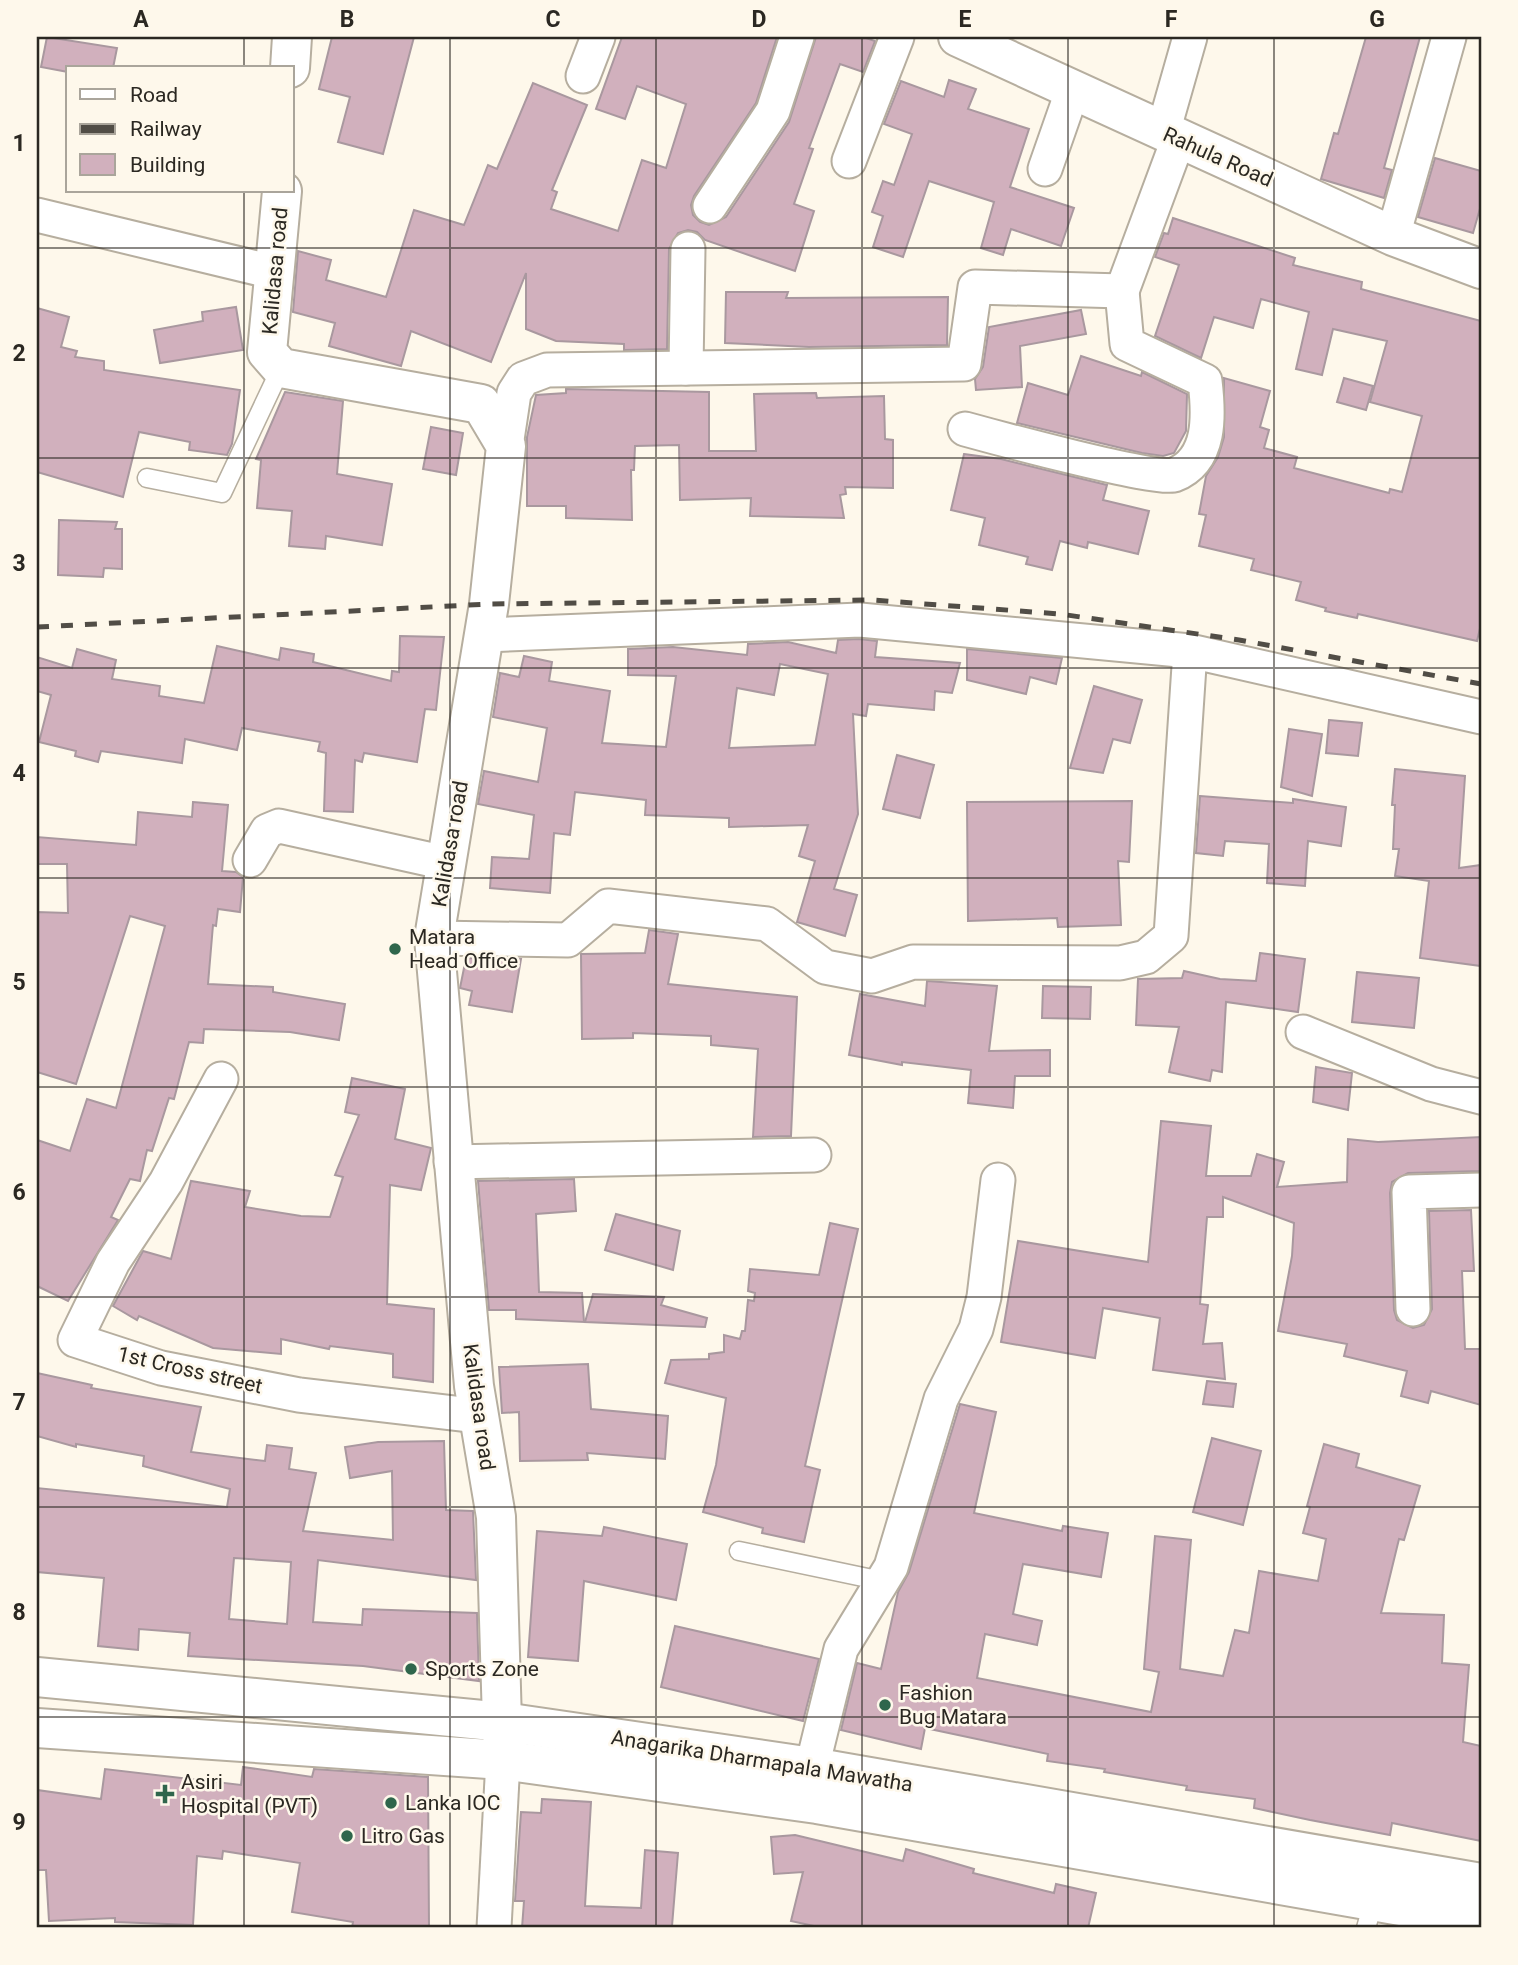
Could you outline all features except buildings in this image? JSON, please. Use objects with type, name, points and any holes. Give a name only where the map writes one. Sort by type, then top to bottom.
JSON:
[{"type":"main road","points":[[290,66],[292,37]]},
{"type":"main road","name":"Rahula Road","points":[[958,37],[1394,236],[1481,269]]},
{"type":"main road","name":"Kalidasa road","points":[[281,368],[267,352],[282,192]]},
{"type":"main road","points":[[281,368],[481,404],[506,446]]},
{"type":"main road","name":"Kalidasa road","points":[[503,1760],[496,1517],[478,1416],[451,1161],[434,938],[485,635],[506,446]]},
{"type":"main road","name":"Anagarika Dharmapala Mawatha","points":[[37,1677],[503,1722],[812,1768],[1481,1883]]},
{"type":"main road","name":"Anagarika Dharmapala Mawatha","points":[[37,1728],[503,1760],[817,1804],[1370,1916],[1481,1920]]},
{"type":"street","points":[[583,76],[598,37]]},
{"type":"street","points":[[710,206],[773,111],[797,37]]},
{"type":"street","points":[[849,161],[897,37]]},
{"type":"street","points":[[965,429],[1142,474],[1173,476],[1198,457],[1210,416],[1205,382],[1127,344],[1122,291],[1171,136],[1190,37]]},
{"type":"street","points":[[1394,236],[1450,37]]},
{"type":"street","points":[[1045,169],[1073,89]]},
{"type":"street","points":[[37,215],[273,272]]},
{"type":"street","points":[[687,368],[688,249]]},
{"type":"street","points":[[506,446],[514,393],[523,379],[547,370],[964,364],[975,287],[1122,291]]},
{"type":"street","points":[[485,635],[860,620],[1190,652],[1481,717]]},
{"type":"street","points":[[434,938],[568,940],[608,905],[767,924],[825,967],[872,976],[913,962],[1120,963],[1146,957],[1171,936],[1190,652]]},
{"type":"street","points":[[250,860],[267,831],[279,826],[446,863]]},
{"type":"street","points":[[1303,1032],[1431,1084],[1481,1097]]},
{"type":"street","name":"1st Cross street","points":[[221,1079],[166,1182],[113,1262],[75,1340],[161,1368],[299,1395],[478,1416]]},
{"type":"street","points":[[451,1161],[814,1155]]},
{"type":"street","points":[[812,1768],[841,1649],[891,1567],[942,1399],[976,1329],[984,1297],[998,1180]]},
{"type":"street","points":[[1413,1309],[1409,1192],[1481,1190]]},
{"type":"street","points":[[494,1928],[503,1760]]},
{"type":"lane","points":[[147,478],[222,493],[281,368]]},
{"type":"lane","points":[[739,1551],[881,1581]]},
{"type":"railway","points":[[37,627],[489,604],[872,600],[1060,614],[1239,640],[1481,684]]},
{"type":"place","name":"Matara Head Office","points":[[395,949]]},
{"type":"place","name":"Sports Zone","points":[[411,1669]]},
{"type":"place","name":"Fashion Bug Matara","points":[[885,1705]]},
{"type":"place","name":"Asiri Hospital (PVT)","points":[[165,1794]]},
{"type":"place","name":"Lanka IOC","points":[[391,1803]]},
{"type":"place","name":"Litro Gas","points":[[347,1836]]}]
